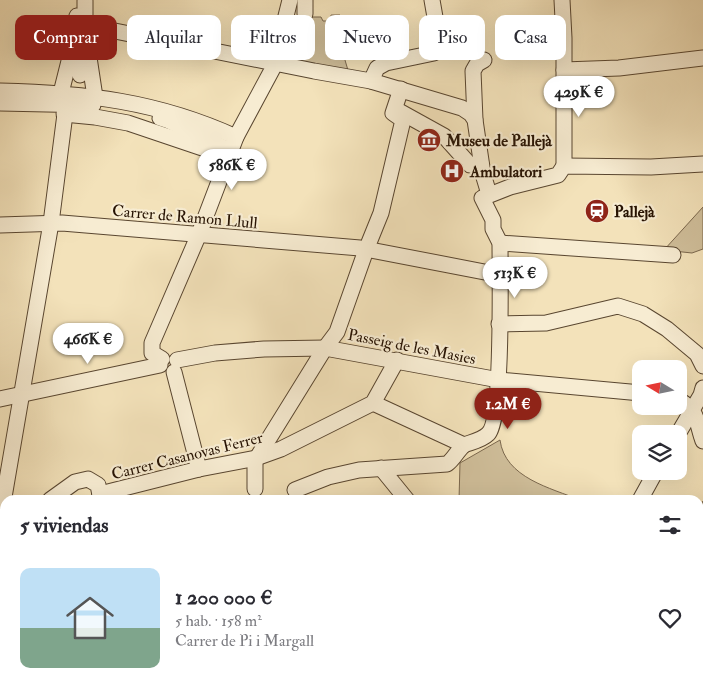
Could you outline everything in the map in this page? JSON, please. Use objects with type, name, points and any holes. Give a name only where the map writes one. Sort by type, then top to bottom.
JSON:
[{"type":"street","points":[[81,0],[83,15]]},
{"type":"street","points":[[79,15],[81,0]]},
{"type":"street","points":[[370,81],[377,68],[386,63],[434,53],[439,40],[432,0]]},
{"type":"street","points":[[295,490],[328,478],[359,470],[447,464],[464,445],[476,441],[489,433],[493,426],[497,410],[499,380],[500,243],[493,229],[493,220],[482,198],[489,194],[558,175],[564,166],[562,0]]},
{"type":"street","points":[[199,470],[168,364],[152,353],[152,343],[199,234],[236,137],[304,6]]},
{"type":"street","points":[[117,32],[273,64],[370,81],[462,108],[471,114],[475,120]]},
{"type":"street","points":[[564,70],[619,68],[703,58]]},
{"type":"street","points":[[61,93],[70,60]]},
{"type":"street","points":[[80,60],[82,91]]},
{"type":"street","points":[[82,91],[84,60]]},
{"type":"street","points":[[484,60],[477,64],[473,71],[475,120],[481,164],[489,194]]},
{"type":"street","points":[[255,489],[254,465],[256,458],[324,348],[337,332],[381,213],[404,120],[393,113],[401,89]]},
{"type":"street","points":[[0,92],[61,93],[82,91],[178,114],[213,126],[236,137]]},
{"type":"street","points":[[0,104],[82,91],[110,105],[150,114],[169,121],[229,156]]},
{"type":"street","points":[[394,108],[444,136],[470,164],[481,164]]},
{"type":"street","points":[[0,113],[41,112],[95,116],[128,123],[229,156]]},
{"type":"street","points":[[4,495],[51,224],[65,114]]},
{"type":"street","points":[[564,166],[651,167],[703,164]]},
{"type":"street","name":"Carrer de Ramon Llull","points":[[0,225],[51,224],[199,234],[366,250],[500,275]]},
{"type":"street","points":[[500,243],[673,255]]},
{"type":"street","points":[[499,324],[546,322],[618,306],[643,314],[667,329],[697,354],[703,366]]},
{"type":"street","name":"Passeig de les Masies","points":[[0,399],[215,353],[264,349],[324,348],[499,380],[632,392]]},
{"type":"street","points":[[397,360],[373,403],[464,445]]},
{"type":"street","points":[[683,425],[701,395],[703,388]]},
{"type":"street","name":"Carrer Casanovas Ferrer","points":[[108,495],[199,470],[256,458],[281,449],[373,403]]},
{"type":"street","points":[[688,406],[692,409],[697,419],[703,441]]},
{"type":"street","points":[[381,468],[403,495]]},
{"type":"street","points":[[57,495],[75,482],[88,479],[98,485],[100,495]]},
{"type":"street","points":[[643,495],[651,480]]},
{"type":"shaded area","points":[[315,17],[321,17],[325,21],[325,60],[345,60],[350,77],[273,63],[274,60],[315,60]]},
{"type":"shaded area","points":[[703,207],[703,249],[692,253],[664,250]]},
{"type":"shaded area","points":[[500,440],[504,453],[520,473],[543,486],[567,495],[459,495],[460,463]]},
{"type":"place","name":"Museu de Pallejà","points":[[429,140]]},
{"type":"place","name":"Ambulatori","points":[[452,171]]},
{"type":"place","name":"Pallejà","points":[[597,211]]}]
